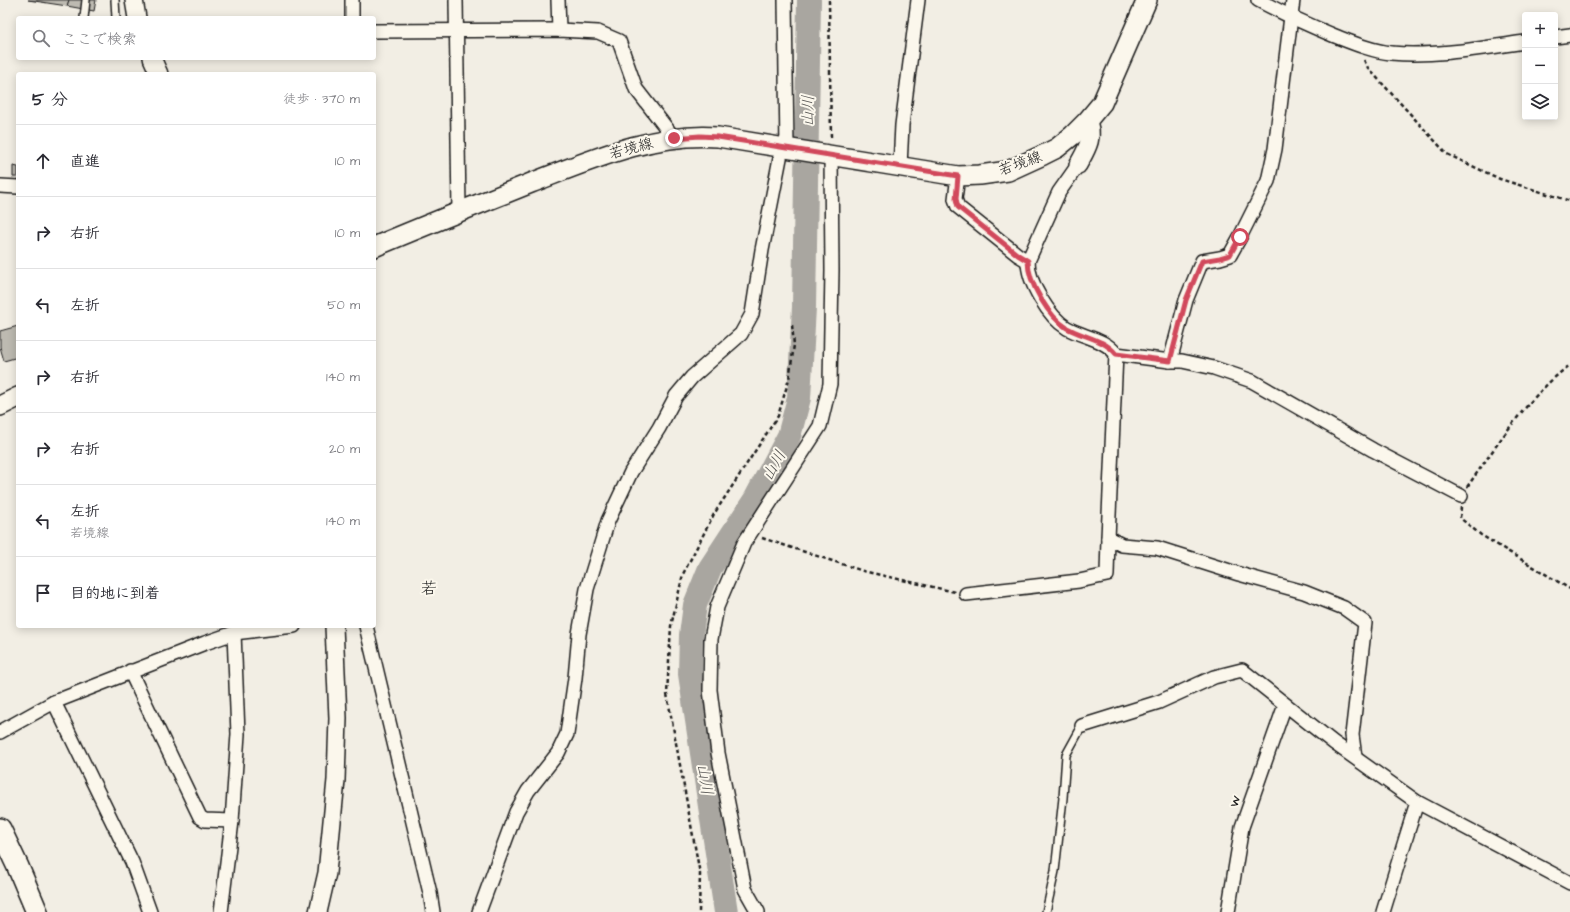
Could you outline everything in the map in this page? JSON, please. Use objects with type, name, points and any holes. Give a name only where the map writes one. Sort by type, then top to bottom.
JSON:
[{"type":"main road","name":"若境線","points":[[376,246],[459,211],[597,158],[648,143],[674,138],[700,136],[958,176],[1008,171],[1057,148],[1087,121],[1102,103],[1147,0]]},
{"type":"main road","points":[[0,406],[16,398]]},
{"type":"main road","points":[[0,829],[38,912]]},
{"type":"street","points":[[134,0],[137,16]]},
{"type":"street","points":[[352,0],[352,16]]},
{"type":"street","points":[[456,0],[459,211]]},
{"type":"street","points":[[558,0],[559,30]]},
{"type":"street","points":[[479,912],[516,812],[528,791],[558,753],[567,734],[575,678],[579,634],[587,589],[608,521],[631,472],[659,428],[676,396],[692,377],[741,334],[752,314],[762,250],[789,149],[785,0]]},
{"type":"street","points":[[900,166],[902,125],[918,0]]},
{"type":"street","points":[[1258,0],[1292,18],[1355,44],[1389,53],[1412,54],[1479,49],[1522,42]]},
{"type":"street","points":[[1170,361],[1186,300],[1202,261],[1230,255],[1268,181],[1276,150],[1293,0]]},
{"type":"street","points":[[376,31],[559,30],[598,32],[620,41],[636,89],[674,138]]},
{"type":"street","points":[[1558,36],[1570,34]]},
{"type":"street","points":[[153,60],[158,72]]},
{"type":"street","points":[[966,594],[1079,581],[1107,575],[1116,354],[1112,348],[1102,342],[1068,328],[1055,319],[1033,284],[1028,269],[1028,261],[1059,192],[1086,151],[1091,136],[1091,129],[1087,121]]},
{"type":"street","points":[[758,912],[745,888],[718,753],[710,690],[711,639],[717,607],[744,543],[820,426],[830,384],[832,270],[827,155]]},
{"type":"street","points":[[958,176],[956,199],[958,207],[1018,255],[1028,261]]},
{"type":"street","points":[[0,186],[16,187]]},
{"type":"street","points":[[1116,354],[1170,361],[1182,361],[1214,368],[1252,381],[1373,450],[1460,496]]},
{"type":"street","points":[[1108,538],[1122,545],[1157,548],[1239,574],[1304,592],[1344,608],[1365,623],[1352,735],[1355,757]]},
{"type":"street","points":[[0,732],[54,702],[130,671],[234,633],[277,628]]},
{"type":"street","points":[[318,912],[327,873],[336,780],[338,718],[334,628]]},
{"type":"street","points":[[366,628],[430,893],[433,912]]},
{"type":"street","points":[[221,912],[232,820],[238,734],[234,633]]},
{"type":"street","points":[[1082,726],[1159,702],[1214,676],[1242,670],[1285,705],[1417,802],[1570,883]]},
{"type":"street","points":[[130,671],[200,817],[205,820],[232,820]]},
{"type":"street","points":[[54,702],[132,862],[150,912]]},
{"type":"street","name":"w","points":[[1228,912],[1242,827],[1285,705]]},
{"type":"street","points":[[1384,912],[1417,802]]},
{"type":"lane","points":[[84,16],[86,0]]},
{"type":"lane","points":[[115,0],[116,16]]},
{"type":"lane","points":[[1046,912],[1055,871],[1066,755],[1082,726]]},
{"type":"path","points":[[827,155],[829,0]]},
{"type":"path","points":[[1355,44],[1368,68],[1447,154],[1500,179],[1570,201]]},
{"type":"path","points":[[1570,366],[1552,379],[1514,422],[1460,496],[1460,518],[1476,531],[1570,589]]},
{"type":"path","points":[[750,534],[863,571],[966,594]]},
{"type":"building","points":[[28,0],[69,0],[67,6]]},
{"type":"building","points":[[69,0],[96,0],[94,11],[67,6]]},
{"type":"building","points":[[13,166],[16,167],[16,177],[13,177]]},
{"type":"building","points":[[16,327],[16,358],[4,361],[0,347],[0,331]]},
{"type":"waterway","name":"山川","points":[[726,912],[690,674],[691,635],[695,605],[710,568],[756,498],[789,436],[799,398],[804,307],[809,0]]},
{"type":"district","name":"若","points":[[429,588]]},
{"type":"route","points":[[674,138],[684,136],[718,137],[958,176],[956,199],[958,207],[1018,255],[1028,261],[1028,269],[1033,284],[1055,319],[1068,328],[1102,342],[1112,348],[1116,354],[1170,361],[1186,300],[1202,261],[1230,255],[1240,237]]}]
